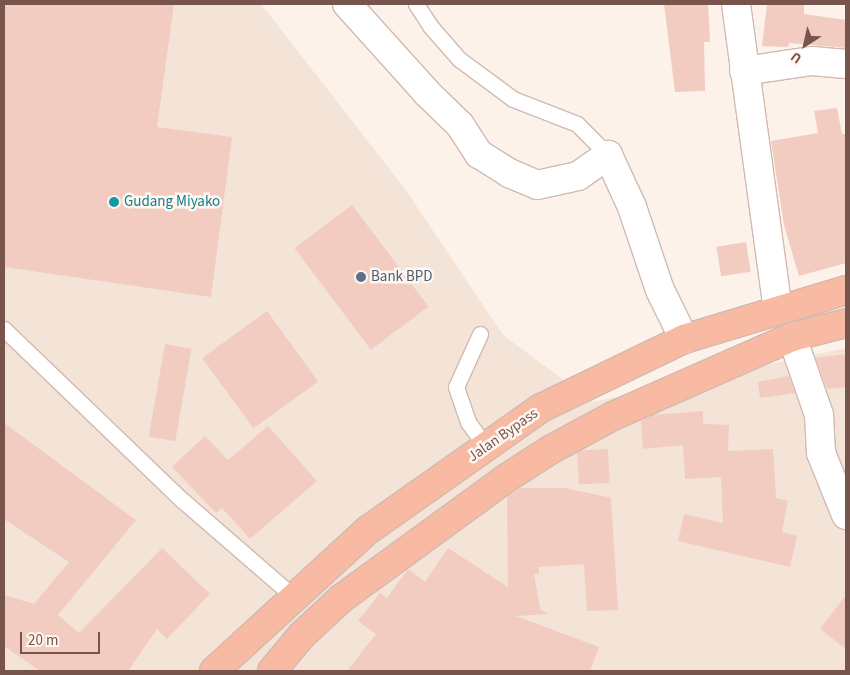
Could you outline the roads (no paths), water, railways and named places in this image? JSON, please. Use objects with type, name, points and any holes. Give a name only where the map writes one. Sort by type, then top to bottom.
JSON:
[{"type":"highway","name":"Jalan Bypass","points":[[214,671],[368,530],[541,408],[684,339],[778,308],[846,290]]},
{"type":"highway","points":[[272,671],[302,635],[342,598],[508,477],[613,416],[792,337],[846,323]]},
{"type":"highway","points":[[486,447],[508,477]]},
{"type":"street","points":[[347,4],[427,94],[460,125],[478,154],[509,173],[537,185],[578,176],[612,164],[632,208],[660,290],[684,339]]},
{"type":"street","points":[[736,4],[778,308]]},
{"type":"street","points":[[744,71],[812,61],[846,64]]},
{"type":"street","points":[[792,337],[818,415],[821,454],[846,515]]},
{"type":"lane","points":[[416,4],[431,27],[459,58],[513,99],[577,124],[612,164]]},
{"type":"lane","points":[[4,329],[182,500],[294,597]]},
{"type":"lane","points":[[480,334],[456,387],[468,422],[486,447]]},
{"type":"place","name":"Gudang Miyako","points":[[114,202]]},
{"type":"place","name":"Bank BPD","points":[[361,277]]}]
